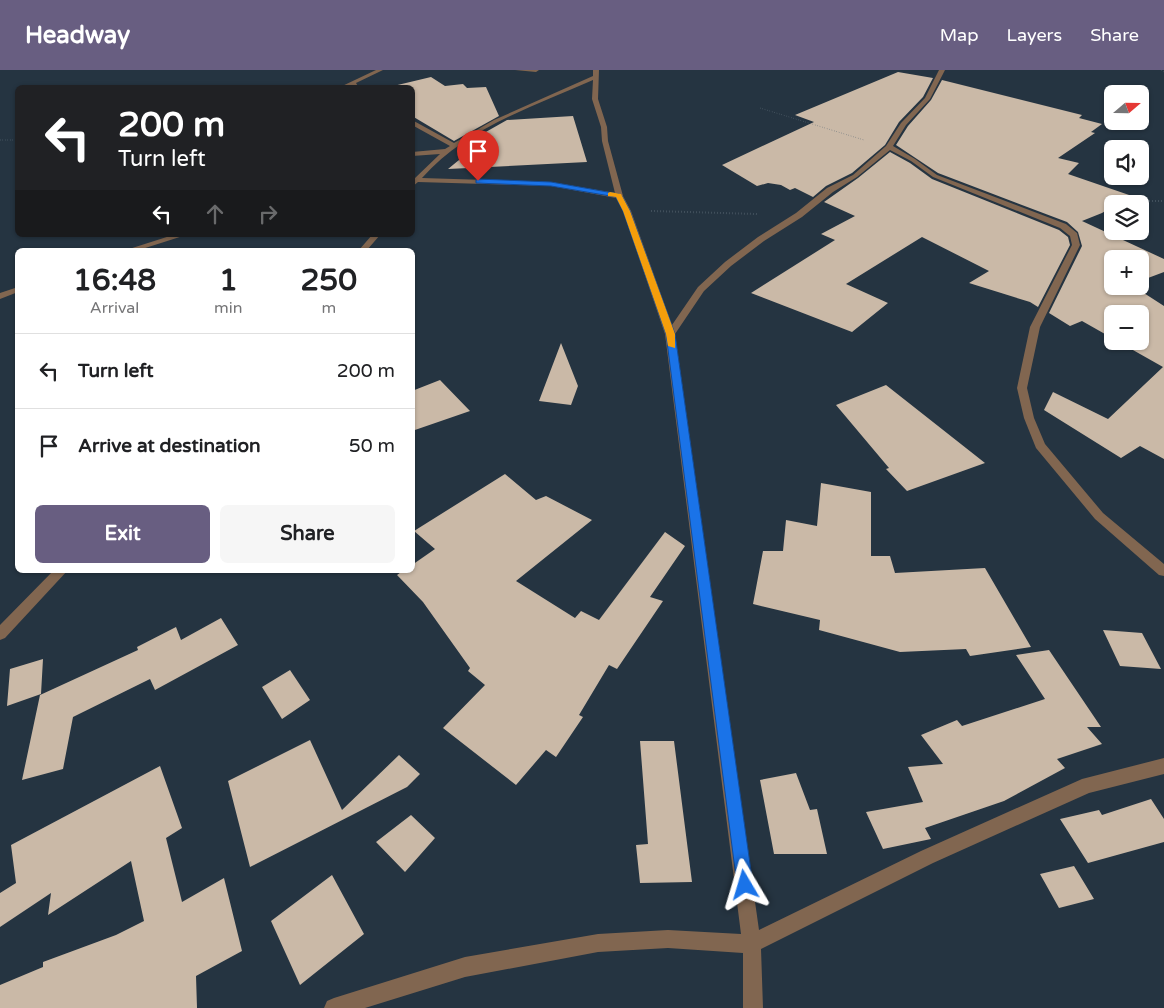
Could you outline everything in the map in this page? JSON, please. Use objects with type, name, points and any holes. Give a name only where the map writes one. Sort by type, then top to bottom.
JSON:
[{"type":"street","points":[[346,85],[380,70]]},
{"type":"street","points":[[518,70],[536,70]]},
{"type":"street","points":[[670,334],[702,289],[728,264],[797,216],[830,190],[855,176],[889,147],[902,124],[927,99],[942,70]]},
{"type":"street","points":[[415,179],[447,151],[494,122],[596,73],[595,100],[603,121],[605,141],[619,196],[627,211],[670,334],[752,944],[753,1008]]},
{"type":"street","points":[[415,124],[454,146]]},
{"type":"street","points":[[889,147],[935,176],[1063,226],[1074,235],[1076,245],[1035,327],[1022,388],[1029,418],[1040,445],[1063,476],[1099,516],[1164,571]]},
{"type":"street","points":[[415,154],[447,151]]},
{"type":"street","points":[[415,180],[551,184],[619,196]]},
{"type":"street","points":[[137,248],[175,237]]},
{"type":"street","points":[[365,248],[374,237]]},
{"type":"street","points":[[0,296],[15,290]]},
{"type":"street","points":[[0,634],[59,573]]},
{"type":"street","points":[[334,1008],[465,967],[598,942],[668,939],[752,944],[927,858],[1088,785],[1164,766]]},
{"type":"path","points":[[760,108],[889,147]]},
{"type":"path","points":[[0,140],[15,140]]},
{"type":"path","points":[[1149,201],[1164,200]]},
{"type":"path","points":[[627,211],[797,216]]},
{"type":"building","points":[[898,72],[933,78],[923,97],[899,122],[885,145],[852,173],[826,186],[813,197],[795,188],[790,190],[781,185],[768,183],[757,186],[722,165],[814,122],[795,115]]},
{"type":"building","points":[[431,77],[445,86],[463,84],[467,88],[486,87],[499,116],[454,141],[415,118],[415,85],[398,85]]},
{"type":"building","points":[[942,80],[1082,115],[1079,118],[1102,124],[1091,132],[1095,133],[1058,158],[1079,163],[1068,174],[1129,195],[1104,195],[1104,212],[1082,221],[1104,231],[1104,240],[1123,240],[1145,250],[1104,250],[1104,295],[1147,295],[1164,306],[1164,459],[1140,446],[1121,458],[1044,410],[1053,392],[1108,419],[1163,367],[1133,350],[1149,350],[1149,305],[1104,305],[1104,333],[1082,321],[1070,326],[1049,313],[1082,246],[1078,232],[1067,222],[938,173],[896,145],[908,126],[931,100]]},
{"type":"building","points":[[573,116],[587,162],[448,169],[470,151],[461,146],[507,120]]},
{"type":"building","points":[[890,152],[910,163],[932,179],[1059,230],[1068,237],[1070,245],[1038,307],[1030,302],[969,283],[989,271],[922,237],[846,284],[888,303],[852,332],[751,293],[835,240],[821,234],[855,216],[824,202]]},
{"type":"building","points":[[1149,252],[1164,259],[1164,272],[1149,278]]},
{"type":"building","points":[[561,343],[578,386],[571,405],[539,401]]},
{"type":"building","points":[[440,380],[470,411],[415,430],[415,390]]},
{"type":"building","points":[[886,385],[985,463],[907,491],[886,469],[889,468],[836,405]]},
{"type":"building","points":[[505,474],[536,500],[546,496],[592,520],[516,581],[575,618],[581,611],[599,620],[665,532],[685,546],[650,597],[663,601],[617,669],[609,665],[579,715],[583,717],[556,757],[546,750],[516,785],[443,728],[485,685],[468,671],[470,668],[423,602],[397,575],[400,573],[415,573],[415,563],[435,549],[415,530]]},
{"type":"building","points":[[821,483],[871,492],[871,556],[890,556],[895,573],[985,568],[1031,647],[970,656],[966,649],[900,652],[819,630],[820,620],[753,604],[763,551],[783,551],[786,520],[817,526]]},
{"type":"building","points":[[221,618],[238,645],[155,690],[150,679],[73,717],[63,769],[22,780],[40,695],[138,650],[137,647],[176,627],[181,640]]},
{"type":"building","points":[[1103,630],[1142,633],[1161,669],[1120,666]]},
{"type":"building","points":[[1049,650],[1101,727],[1087,727],[1102,744],[1057,759],[1065,768],[1004,801],[925,828],[931,839],[883,849],[866,812],[923,802],[908,767],[943,764],[921,735],[957,720],[962,726],[1045,699],[1016,655]]},
{"type":"building","points":[[43,659],[41,694],[7,706],[10,669]]},
{"type":"building","points":[[290,670],[310,700],[282,719],[262,687]]},
{"type":"building","points":[[310,740],[342,810],[399,755],[420,774],[407,787],[250,867],[228,781]]},
{"type":"building","points":[[640,741],[674,741],[692,882],[640,883],[636,845],[648,844]]},
{"type":"building","points":[[160,766],[182,828],[166,838],[182,902],[224,878],[242,951],[196,976],[197,1008],[0,1008],[0,985],[43,967],[43,962],[116,935],[144,921],[131,861],[48,915],[51,893],[0,927],[0,893],[16,883],[11,845]]},
{"type":"building","points":[[796,773],[810,810],[817,809],[827,854],[774,854],[760,780]]},
{"type":"building","points":[[1151,799],[1164,819],[1164,842],[1088,863],[1060,819],[1099,810],[1102,815]]},
{"type":"building","points":[[411,815],[435,838],[405,872],[376,842]]},
{"type":"building","points":[[1074,866],[1094,899],[1059,908],[1040,874]]},
{"type":"building","points":[[332,875],[364,934],[300,985],[271,921]]},
{"type":"slow traffic","points":[[610,194],[619,196],[627,211],[670,334],[672,346]]},
{"type":"route","points":[[478,181],[551,184],[619,196],[627,211],[670,334],[745,885]]}]
